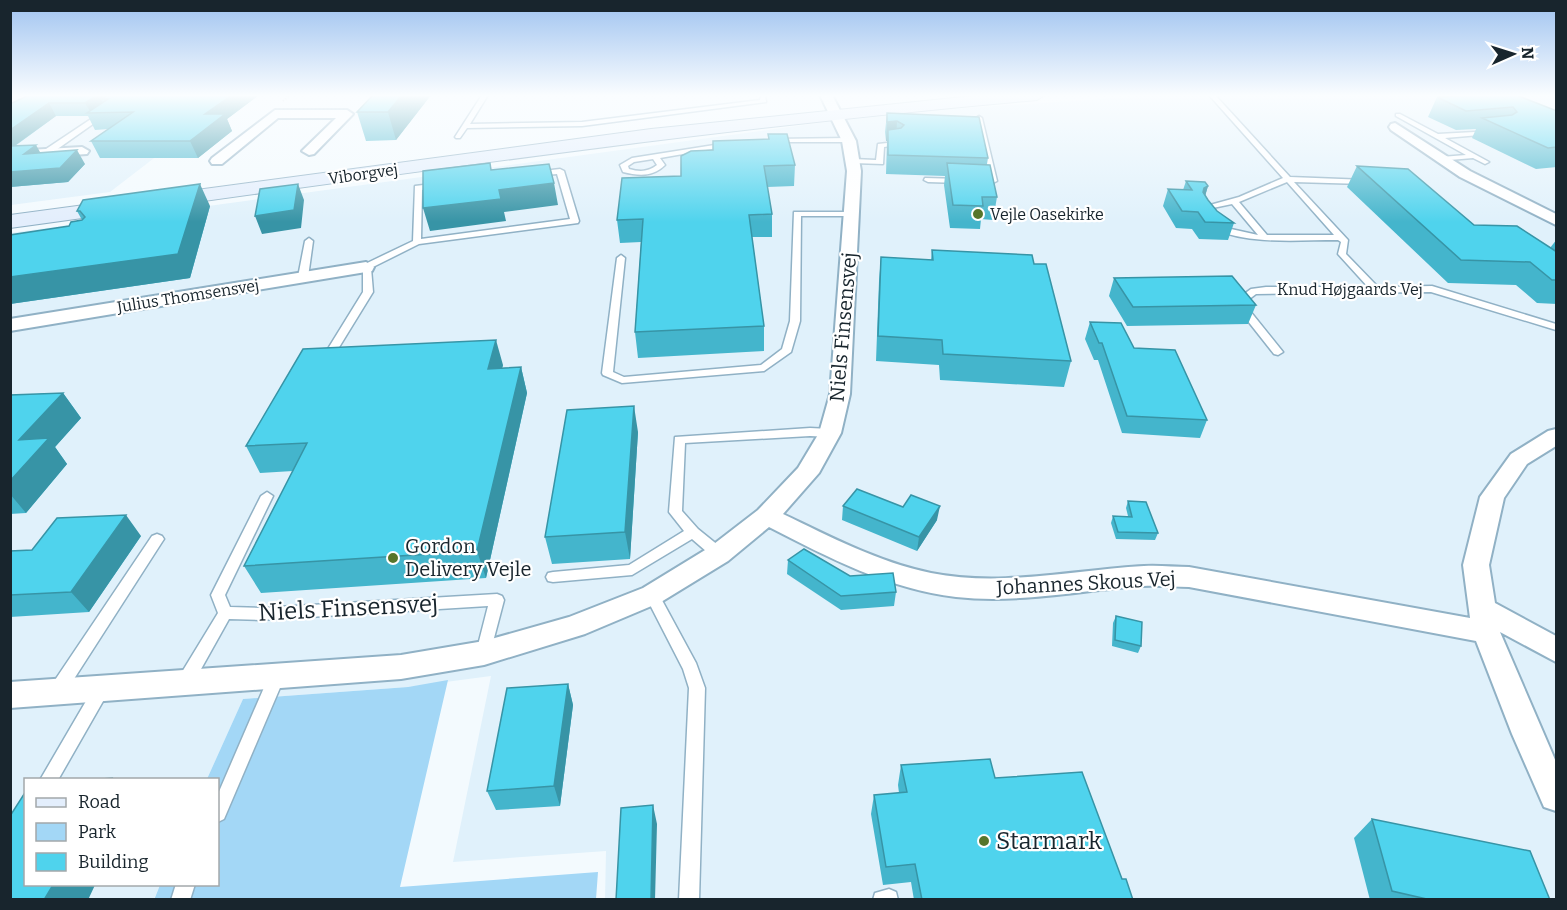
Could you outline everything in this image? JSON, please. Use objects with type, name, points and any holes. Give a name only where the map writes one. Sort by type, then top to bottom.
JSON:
[{"type":"street","points":[[217,161],[246,137]]},
{"type":"street","points":[[309,151],[323,137]]},
{"type":"street","name":"Viborgvej","points":[[10,213],[572,137]]},
{"type":"street","name":"Viborgvej","points":[[10,222],[597,137]]},
{"type":"street","name":"Niels Finsensvej","points":[[10,695],[402,667],[484,653],[575,626],[652,595],[719,554],[767,516],[807,474],[830,433],[840,394],[852,214],[854,171],[844,137]]},
{"type":"street","points":[[1415,137],[1441,159],[1499,192],[1557,220]]},
{"type":"street","points":[[10,155],[82,151]]},
{"type":"street","name":"Julius Thomsensvej","points":[[10,325],[366,267]]},
{"type":"street","points":[[1557,436],[1519,459],[1492,497],[1476,565],[1484,620],[1527,734],[1557,796]]},
{"type":"street","name":"Johannes Skous Vej","points":[[767,516],[873,567],[918,580],[956,587],[999,589],[1146,576],[1190,577],[1484,620],[1557,650]]},
{"type":"lane","points":[[46,153],[69,137]]},
{"type":"lane","points":[[982,182],[993,182],[983,137]]},
{"type":"lane","points":[[1250,137],[1345,242],[1342,254],[1376,289]]},
{"type":"lane","points":[[1442,137],[1485,162]]},
{"type":"lane","points":[[770,141],[850,151],[880,162],[880,145],[896,144]]},
{"type":"lane","points":[[656,157],[736,144]]},
{"type":"lane","points":[[1441,159],[1475,156]]},
{"type":"lane","points":[[323,364],[368,292],[366,267],[417,242],[575,221],[560,171],[524,175]]},
{"type":"lane","points":[[1340,237],[1264,237],[1232,234],[1216,228],[1203,208],[1234,201],[1288,179],[1379,183]]},
{"type":"lane","points":[[928,180],[971,182]]},
{"type":"lane","points":[[417,242],[418,188],[453,184]]},
{"type":"lane","points":[[1234,201],[1264,237]]},
{"type":"lane","points":[[621,258],[607,373],[622,380],[764,368],[787,350],[795,321],[797,214],[852,214]]},
{"type":"lane","points":[[303,277],[309,241]]},
{"type":"lane","name":"Knud Højgaards Vej","points":[[1278,352],[1245,311],[1243,299],[1247,294],[1266,290],[1432,289],[1557,327]]},
{"type":"lane","points":[[719,554],[693,532],[675,512],[679,440],[810,432],[830,433]]},
{"type":"lane","points":[[184,683],[225,613],[218,596],[267,496]]},
{"type":"lane","points":[[553,577],[632,570],[693,532]]},
{"type":"lane","points":[[57,692],[157,539]]},
{"type":"lane","points":[[652,595],[692,668],[697,688],[689,900]]},
{"type":"lane","name":"Niels Finsensvej","points":[[225,613],[260,614],[497,600],[484,653]]},
{"type":"lane","points":[[219,811],[277,676]]},
{"type":"lane","points":[[49,778],[102,689]]},
{"type":"lane","points":[[180,900],[186,886]]},
{"type":"lane","points":[[882,900],[889,899]]},
{"type":"shaded area","points":[[10,137],[181,137],[110,192],[11,205]]},
{"type":"shaded area","points":[[712,137],[1556,137],[1556,899],[605,899],[606,851],[453,862],[491,676],[408,687],[243,699],[207,778],[24,778],[24,886],[160,886],[154,899],[11,899],[10,233]]},
{"type":"green space","points":[[448,680],[400,887],[598,872],[596,899],[154,900],[160,886],[219,886],[219,778],[207,778],[243,699],[408,687]]},
{"type":"building","points":[[96,137],[195,137],[190,141],[91,141]]},
{"type":"building","points":[[788,137],[795,165],[764,166],[772,214],[749,215],[764,326],[635,332],[643,219],[617,220],[622,178],[681,176],[681,156],[691,151],[713,150],[713,141]]},
{"type":"building","points":[[888,137],[983,137],[988,158],[888,155]]},
{"type":"building","points":[[1525,137],[1557,137],[1557,147],[1548,148]]},
{"type":"building","points":[[36,145],[24,154],[77,150],[60,168],[10,172],[10,146]]},
{"type":"building","points":[[490,163],[491,170],[549,164],[554,183],[499,190],[501,199],[423,208],[423,171]]},
{"type":"building","points":[[947,163],[990,165],[997,197],[982,197],[983,206],[953,205]]},
{"type":"building","points":[[1357,166],[1408,169],[1474,225],[1517,226],[1557,252],[1557,280],[1552,280],[1530,262],[1461,260]]},
{"type":"building","points":[[1186,181],[1205,182],[1208,186],[1203,192],[1208,200],[1217,211],[1234,223],[1205,222],[1198,212],[1182,211],[1168,189],[1192,190]]},
{"type":"building","points":[[200,184],[178,254],[10,277],[10,235],[69,226],[71,222],[82,220],[85,217],[77,211],[83,200]]},
{"type":"building","points":[[298,184],[294,210],[255,216],[260,189]]},
{"type":"building","points":[[932,250],[1032,255],[1034,264],[1046,264],[1071,361],[943,354],[942,340],[878,336],[881,257],[933,260]]},
{"type":"building","points":[[1232,276],[1256,305],[1133,307],[1114,278]]},
{"type":"building","points":[[1090,322],[1121,323],[1134,348],[1175,350],[1207,420],[1127,416],[1102,343],[1099,343]]},
{"type":"building","points":[[496,340],[488,369],[521,367],[477,551],[244,566],[307,443],[246,446],[303,349]]},
{"type":"building","points":[[63,393],[19,440],[49,438],[10,481],[10,395]]},
{"type":"building","points":[[634,406],[625,532],[545,537],[567,410]]},
{"type":"building","points":[[857,489],[903,507],[911,495],[940,506],[919,537],[843,506]]},
{"type":"building","points":[[1128,501],[1146,502],[1158,533],[1118,532],[1113,516],[1132,517]]},
{"type":"building","points":[[126,515],[71,592],[10,595],[10,551],[32,550],[57,518]]},
{"type":"building","points":[[804,549],[850,576],[893,573],[896,592],[841,596],[788,560]]},
{"type":"building","points":[[1116,616],[1142,622],[1141,646],[1115,640]]},
{"type":"building","points":[[568,684],[554,786],[487,791],[507,688]]},
{"type":"building","name":"Starmark","points":[[990,759],[995,778],[1082,772],[1122,879],[1126,879],[1133,900],[922,900],[915,864],[886,867],[874,795],[907,792],[901,765]]},
{"type":"building","points":[[24,794],[24,886],[52,886],[44,900],[10,900],[10,816]]},
{"type":"building","points":[[653,805],[651,900],[616,900],[621,808]]},
{"type":"building","points":[[1372,819],[1530,851],[1550,900],[1431,900],[1392,891]]},
{"type":"place","name":"Vejle Oasekirke","points":[[978,214]]},
{"type":"place","name":"Gordon Delivery Vejle","points":[[393,558]]},
{"type":"place","name":"Starmark","points":[[984,841]]}]
